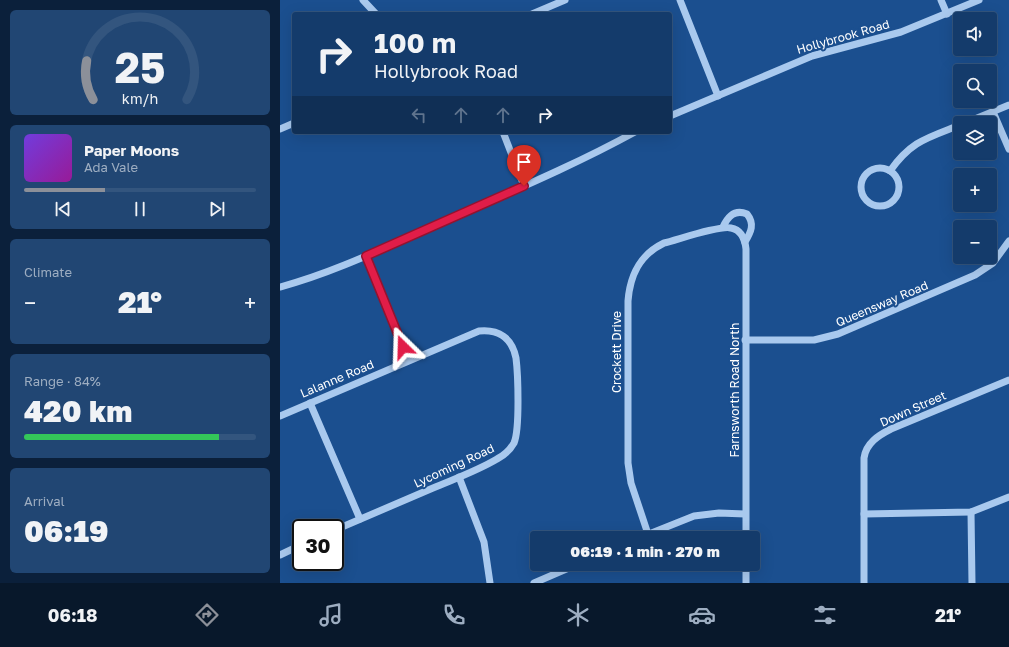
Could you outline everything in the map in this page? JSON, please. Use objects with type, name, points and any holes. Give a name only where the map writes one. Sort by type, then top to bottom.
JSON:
[{"type":"street","points":[[363,0],[374,12]]},
{"type":"street","points":[[537,12],[566,0]]},
{"type":"street","points":[[680,0],[718,96]]},
{"type":"street","points":[[941,0],[947,14]]},
{"type":"street","name":"Hollybrook Road","points":[[672,115],[812,56],[901,32],[979,0]]},
{"type":"street","points":[[983,116],[1009,105]]},
{"type":"street","points":[[993,112],[1009,150]]},
{"type":"street","points":[[280,129],[292,124]]},
{"type":"street","points":[[890,171],[901,155],[910,147],[953,128]]},
{"type":"street","points":[[504,134],[524,186]]},
{"type":"street","points":[[280,287],[310,278],[366,256],[588,158],[631,134]]},
{"type":"street","points":[[878,168],[890,171],[894,174],[899,186],[896,198],[886,205],[873,204],[864,197],[862,185],[863,179],[872,170],[878,168]]},
{"type":"street","name":"Crockett Drive","points":[[647,531],[631,483],[628,463],[629,289],[636,268],[642,259],[656,247],[723,227],[731,215],[739,212],[747,214],[752,222],[752,228],[745,242]]},
{"type":"street","points":[[723,227],[737,230],[745,242]]},
{"type":"street","name":"Farnsworth Road North","points":[[745,242],[746,531]]},
{"type":"street","name":"Queensway Road","points":[[745,340],[814,340],[838,334],[975,275],[992,263],[1009,242]]},
{"type":"street","points":[[366,256],[408,360]]},
{"type":"street","name":"Lycoming Road","points":[[344,526],[498,459],[507,452],[513,444],[517,425],[516,361],[512,344],[506,337],[498,332],[488,330],[479,331],[408,360]]},
{"type":"street","name":"Lalanne Road","points":[[280,416],[408,360]]},
{"type":"street","name":"Down Street","points":[[864,583],[864,458],[873,441],[891,429],[1009,380]]},
{"type":"street","points":[[310,403],[360,519]]},
{"type":"street","points":[[459,477],[484,542],[490,583]]},
{"type":"street","points":[[864,514],[971,512],[1009,497]]},
{"type":"street","points":[[971,512],[972,583]]},
{"type":"street","points":[[656,531],[686,519],[702,515],[745,514]]},
{"type":"street","points":[[280,555],[292,549]]},
{"type":"street","points":[[534,583],[562,571]]},
{"type":"street","points":[[746,571],[746,583]]},
{"type":"route","points":[[403,347],[366,256],[524,186]]}]
